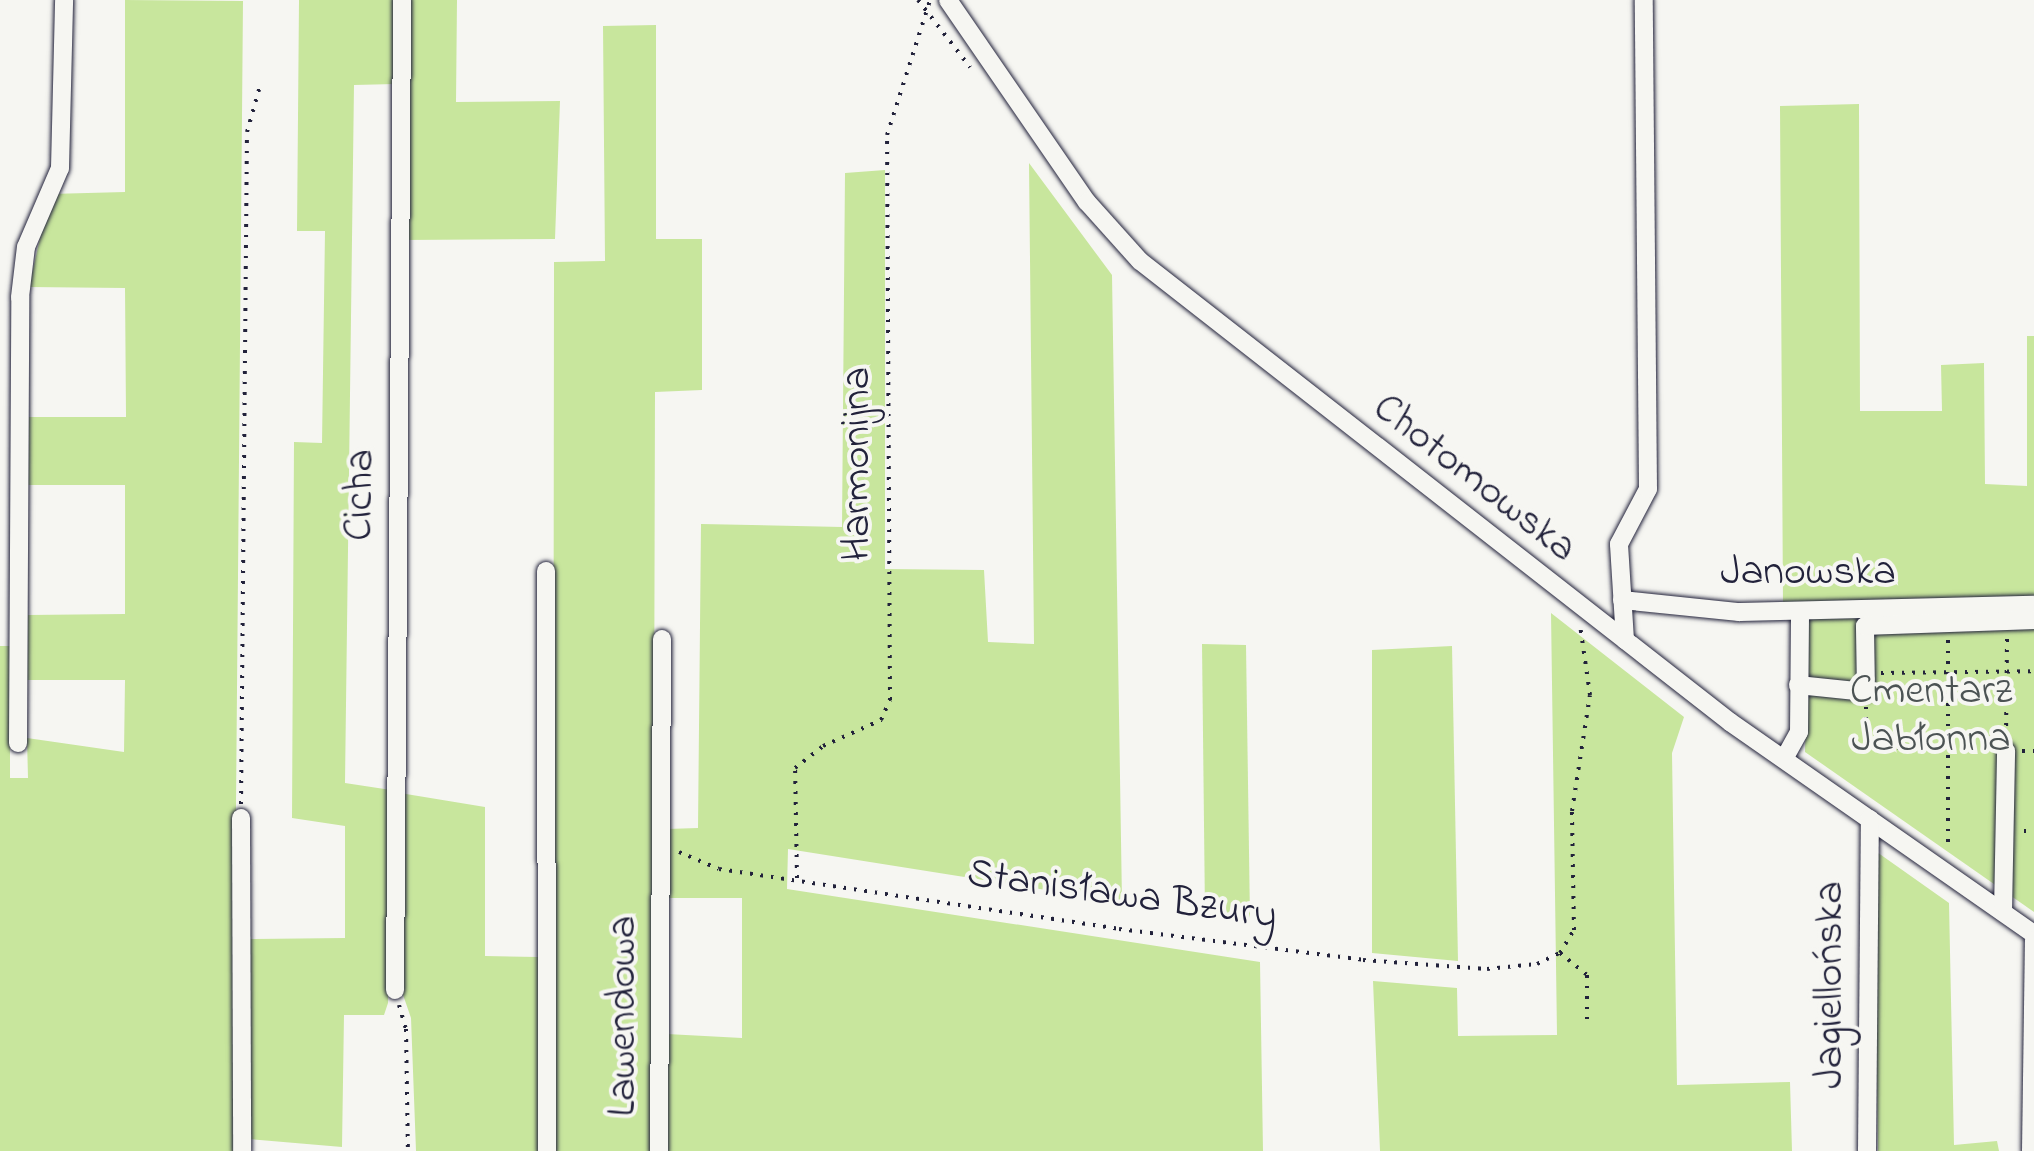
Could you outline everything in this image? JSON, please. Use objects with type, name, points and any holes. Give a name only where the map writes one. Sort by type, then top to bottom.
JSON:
[{"type":"street","points":[[18,743],[20,297],[26,247],[60,168],[64,0]]},
{"type":"street","name":"Cicha","points":[[395,990],[402,0]]},
{"type":"street","name":"Chotomowska","points":[[948,0],[1111,234],[1586,612],[2034,937]]},
{"type":"street","points":[[1625,640],[1619,544],[1648,488],[1644,0]]},
{"type":"street","points":[[546,571],[547,1151]]},
{"type":"street","name":"Janowska","points":[[1622,600],[1800,612],[2034,605]]},
{"type":"street","points":[[1784,759],[1799,732],[1800,612]]},
{"type":"street","points":[[1798,686],[1866,683],[1865,626],[2034,620]]},
{"type":"street","name":"Lawendowa","points":[[659,1151],[662,639]]},
{"type":"street","points":[[2003,912],[2006,751]]},
{"type":"street","points":[[242,818],[242,1151]]},
{"type":"street","name":"Jagiellońska","points":[[1866,1151],[1870,819]]},
{"type":"street","points":[[2031,1151],[2034,937]]},
{"type":"path","name":"Harmonijna","points":[[797,879],[795,768],[822,746],[881,720],[890,700],[887,135],[930,0]]},
{"type":"path","points":[[242,818],[246,132],[260,86]]},
{"type":"path","points":[[1586,612],[1580,646],[1590,695],[1572,811],[1574,930],[1560,953],[1587,974],[1587,1024]]},
{"type":"path","points":[[2007,621],[2006,672],[2006,751],[1866,747],[1866,683],[1948,672],[2006,672],[2034,671]]},
{"type":"path","points":[[1948,623],[1948,846]]},
{"type":"path","points":[[1936,850],[1948,856]]},
{"type":"path","name":"Stanisława Bzury","points":[[678,851],[719,869],[1363,960],[1487,969],[1537,964],[1560,953]]},
{"type":"path","points":[[395,990],[406,1029],[408,1151]]},
{"type":"green space","points":[[125,0],[243,1],[233,1151],[0,1151],[0,646],[10,646],[10,778],[28,778],[27,738],[124,752],[125,680],[27,680],[28,615],[125,614],[125,485],[28,485],[29,417],[126,417],[125,288],[29,287],[50,194],[125,192]]},
{"type":"green space","points":[[299,0],[395,0],[395,84],[354,85],[345,783],[391,790],[388,1003],[384,1015],[344,1015],[342,1147],[249,1139],[250,939],[345,938],[345,826],[292,818],[294,442],[322,443],[325,231],[297,231]]},
{"type":"green space","points":[[406,0],[457,0],[456,102],[560,101],[555,239],[403,240]]},
{"type":"green space","points":[[656,25],[656,239],[702,239],[702,390],[655,392],[653,1151],[553,1151],[554,262],[605,261],[603,26]]},
{"type":"green space","points":[[1859,104],[1860,411],[1942,411],[1941,365],[1984,363],[1985,484],[2027,486],[2027,336],[2034,336],[2034,598],[1783,608],[1780,106]]},
{"type":"green space","points":[[1029,163],[1112,275],[1122,902],[788,849],[787,889],[1260,962],[1263,1151],[667,1151],[667,1034],[742,1038],[742,898],[667,898],[667,829],[698,828],[701,524],[842,527],[845,173],[885,170],[885,569],[984,570],[988,642],[1034,644]]},
{"type":"green space","name":"Cmentarz Jabłonna","points":[[2034,610],[2034,912],[1805,752],[1808,618]]},
{"type":"green space","points":[[1551,613],[1684,717],[1672,753],[1677,1085],[1790,1082],[1792,1151],[1380,1151],[1373,981],[1457,988],[1458,1036],[1557,1035]]},
{"type":"green space","points":[[1202,644],[1246,645],[1250,920],[1205,914]]},
{"type":"green space","points":[[1452,646],[1458,961],[1372,953],[1372,650]]},
{"type":"green space","points":[[400,793],[485,807],[485,956],[538,957],[539,1151],[416,1151],[411,1018],[400,986]]},
{"type":"green space","points":[[1874,850],[1949,903],[1954,1145],[1997,1141],[1999,1151],[1878,1151]]}]
